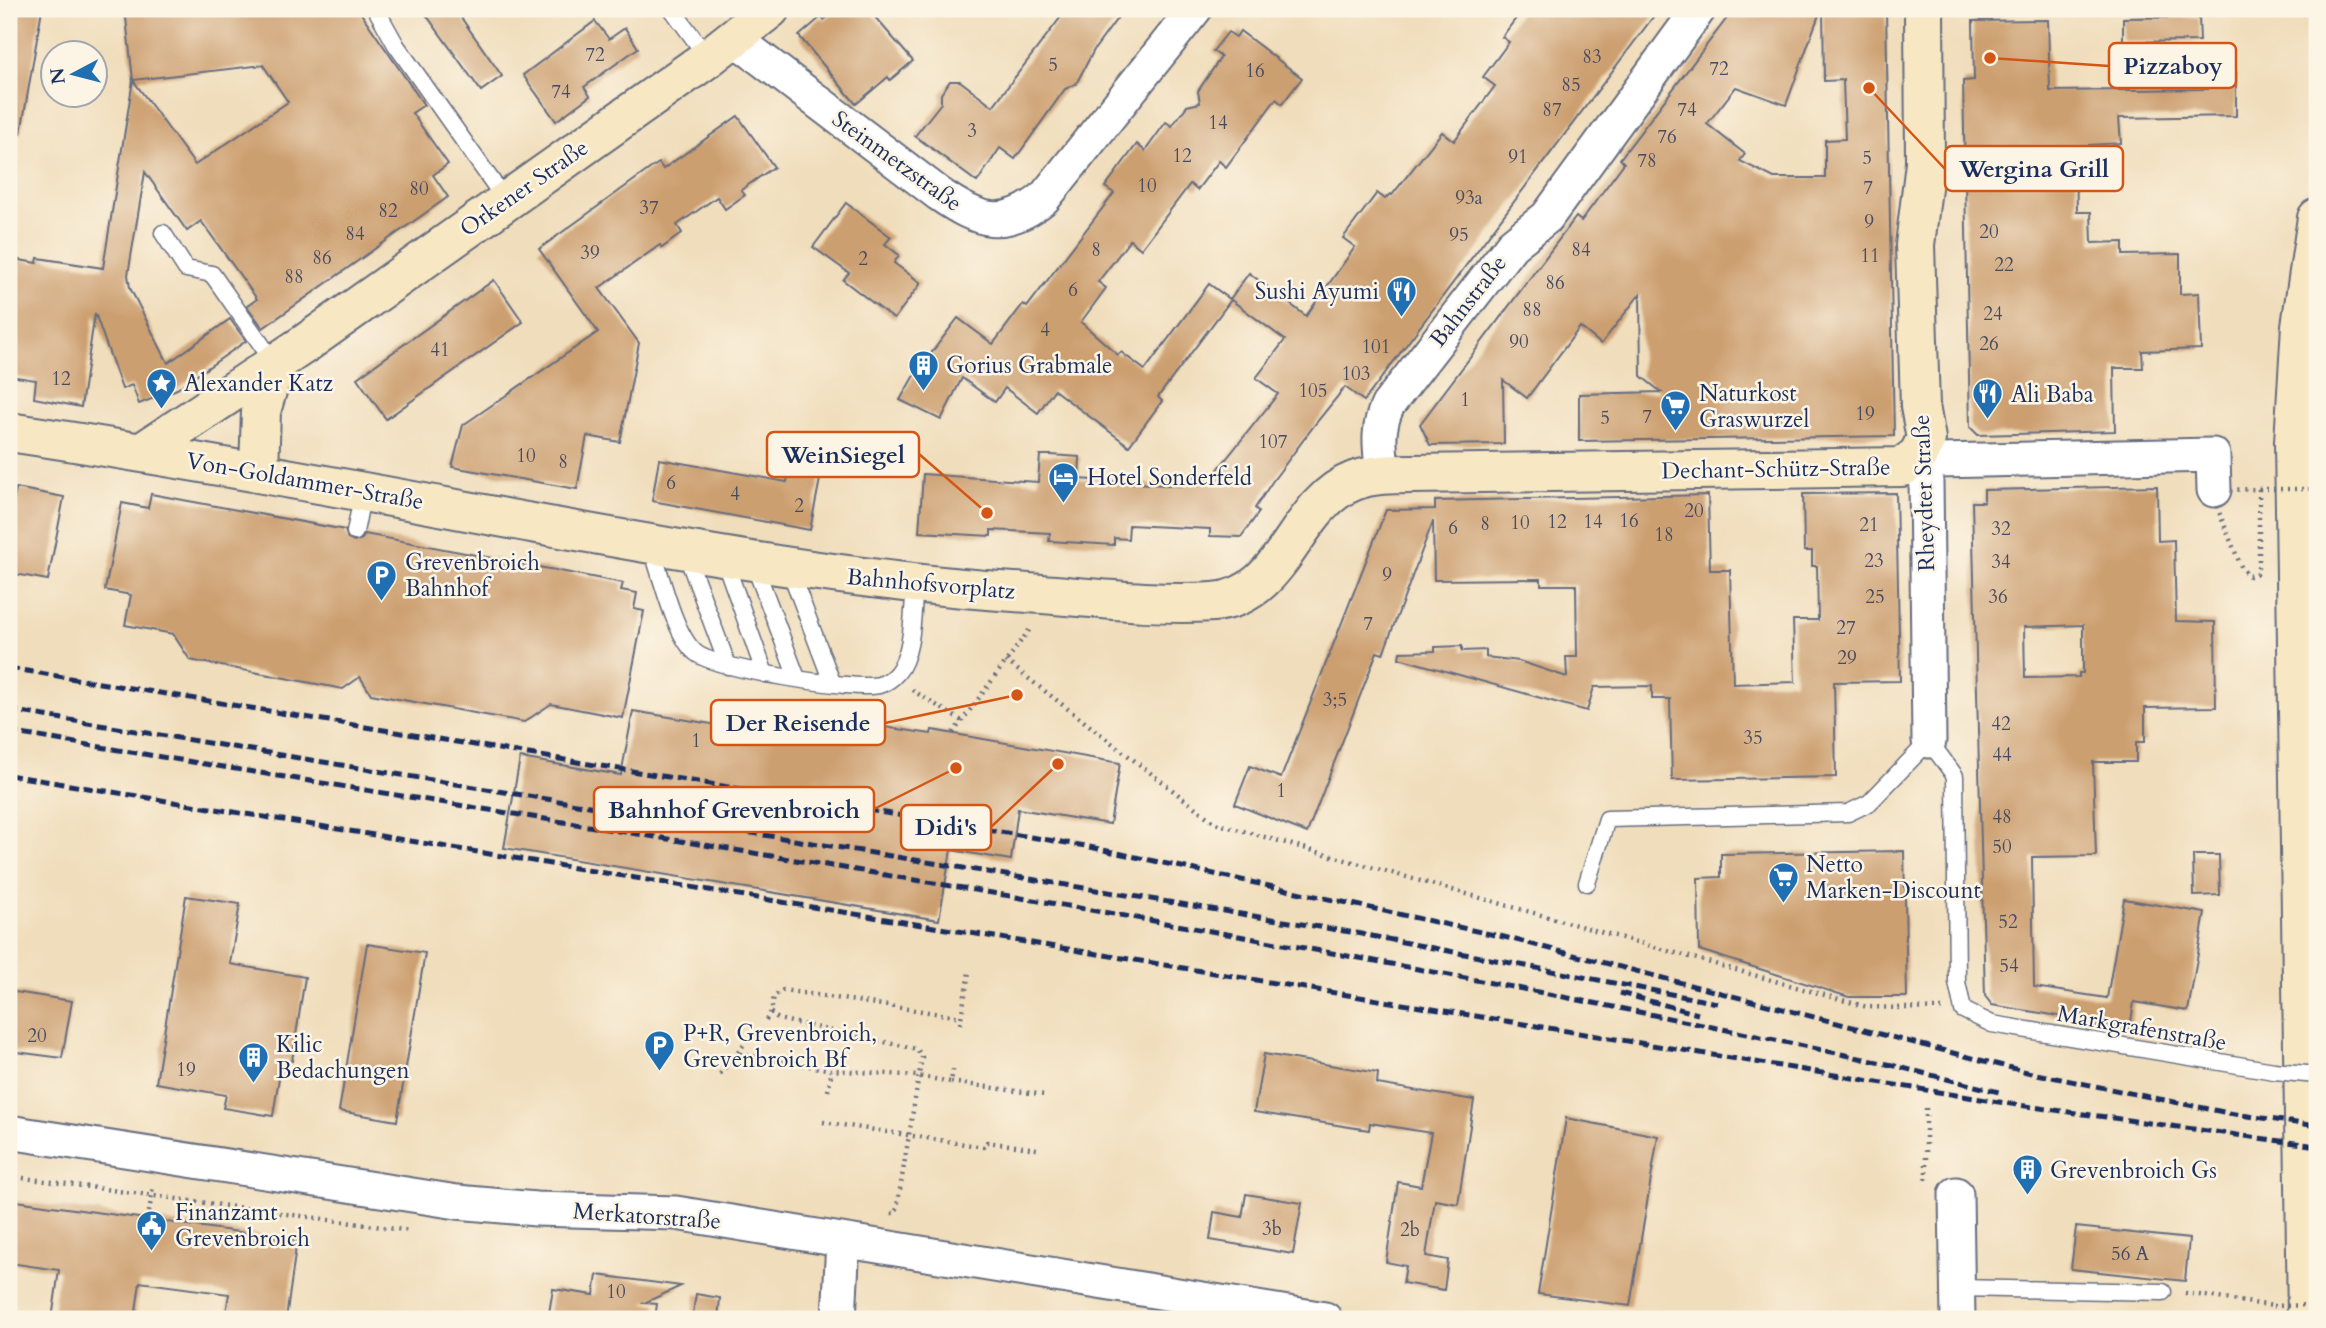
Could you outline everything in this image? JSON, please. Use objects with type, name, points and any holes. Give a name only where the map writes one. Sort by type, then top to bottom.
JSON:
[{"type":"street","name":"Orkener Straße","points":[[142,452],[275,364],[721,48],[770,9]]},
{"type":"street","name":"Steinmetzstraße","points":[[721,48],[973,215],[1000,220],[1020,215],[1044,198],[1195,9]]},
{"type":"street","name":"Bahnstraße","points":[[1383,475],[1379,437],[1381,419],[1388,405],[1512,245],[1547,217],[1699,9]]},
{"type":"street","name":"Rheydter Straße","points":[[1924,9],[1924,163],[1915,245],[1920,406],[1926,439],[1918,455],[1926,480],[1929,741]]},
{"type":"street","points":[[2290,1313],[2293,454],[2301,326],[2317,218]]},
{"type":"street","points":[[258,471],[261,411],[275,364]]},
{"type":"street","name":"Von-Goldammer-Straße","points":[[9,432],[258,471],[601,535]]},
{"type":"street","name":"Dechant-Schütz-Straße","points":[[1383,475],[1902,467],[1918,455],[1938,461],[2213,455],[2214,490]]},
{"type":"street","name":"Bahnhofsvorplatz","points":[[601,535],[755,562],[915,585],[1216,602],[1237,596],[1260,584],[1331,494],[1358,479],[1383,475]]},
{"type":"street","name":"Merkatorstraße","points":[[9,1132],[457,1202],[536,1209],[676,1213],[1325,1319]]},
{"type":"street","points":[[1956,1194],[1958,1304]]},
{"type":"street","points":[[839,1319],[843,1241]]},
{"type":"lane","points":[[376,9],[396,45],[506,201]]},
{"type":"lane","points":[[672,9],[721,48]]},
{"type":"lane","points":[[163,233],[186,269],[212,274],[275,364]]},
{"type":"lane","points":[[355,532],[363,492]]},
{"type":"lane","points":[[668,547],[729,666]]},
{"type":"lane","points":[[668,547],[686,641],[702,657],[765,674],[866,687],[892,678],[901,667],[906,653],[915,585]]},
{"type":"lane","points":[[755,562],[765,674]]},
{"type":"lane","points":[[755,562],[797,678]]},
{"type":"lane","points":[[755,562],[832,682]]},
{"type":"lane","points":[[1587,883],[1607,819],[1848,813],[1869,803],[1929,741],[1955,776],[1957,982],[1963,1010]]},
{"type":"lane","name":"Markgrafenstraße","points":[[1963,1010],[1992,1024],[2274,1072],[2317,1075]]},
{"type":"lane","points":[[1958,1304],[2163,1292]]},
{"type":"path","points":[[2214,490],[2219,512],[2242,569],[2251,576],[2256,574],[2259,563],[2259,489],[2317,489]]},
{"type":"path","points":[[953,733],[1032,627],[1047,622],[1049,594]]},
{"type":"path","points":[[1006,661],[1215,823],[1867,1007],[1963,1010]]},
{"type":"path","points":[[892,678],[962,721]]},
{"type":"path","points":[[960,1024],[969,972]]},
{"type":"path","points":[[766,1020],[771,1012],[774,996],[783,990],[961,1017]]},
{"type":"path","points":[[771,1012],[778,1019],[917,1049],[922,1057],[896,1213],[886,1213]]},
{"type":"path","points":[[720,1074],[740,1054],[752,1035]]},
{"type":"path","points":[[740,1054],[832,1070],[918,1076],[1045,1095]]},
{"type":"path","points":[[828,1091],[832,1070]]},
{"type":"path","points":[[951,1082],[953,1070]]},
{"type":"path","points":[[823,1122],[984,1147],[987,1142],[1037,1149]]},
{"type":"path","points":[[9,1176],[411,1231]]},
{"type":"path","points":[[2163,1292],[2290,1313],[2317,1305]]},
{"type":"building","points":[[9,9],[42,9],[21,133],[9,131]]},
{"type":"building","points":[[125,9],[358,9],[424,105],[412,113],[448,164],[433,175],[448,197],[263,328],[247,306],[257,299],[201,221],[187,231],[145,172],[128,275],[130,288],[168,363],[230,319],[246,341],[177,389],[139,404],[132,385],[122,389],[95,313],[81,407],[34,398],[36,380],[9,376],[9,286],[13,259],[37,263],[38,258],[103,268],[133,80]],"holes":[[[263,65],[288,102],[195,165],[133,80]]]},
{"type":"building","points":[[422,9],[455,9],[502,76],[481,91]]},
{"type":"building","points":[[837,9],[868,9],[913,61],[890,80],[888,77],[856,104],[799,36],[821,17],[824,20]]},
{"type":"building","points":[[1067,9],[1124,9],[1094,50],[1076,84],[1065,89],[1015,159],[1000,148],[977,182],[915,136],[941,103],[941,94],[950,81],[960,81],[993,106]]},
{"type":"building","points":[[1523,9],[1659,9],[1364,401],[1345,387],[1272,482],[1255,508],[1259,512],[1241,537],[1210,536],[1210,529],[1129,525],[1128,539],[1114,538],[1114,545],[1049,541],[1050,533],[991,530],[991,536],[919,532],[923,474],[1038,482],[1040,455],[1051,455],[1080,457],[1079,479],[1180,486],[1166,475],[1211,478],[1278,394],[1256,378],[1285,340],[1231,300],[1158,397],[1162,401],[1129,446],[1054,390],[1038,413],[1005,388],[995,402],[962,378],[941,420],[900,400],[913,377],[958,318],[993,344],[1023,304],[1027,307],[1114,193],[1105,187],[1137,144],[1145,151],[1166,122],[1172,126],[1187,106],[1200,103],[1198,91],[1221,57],[1213,51],[1228,32],[1236,37],[1240,31],[1302,78],[1282,104],[1276,99],[1226,167],[1219,161],[1197,190],[1190,184],[1141,249],[1130,240],[1098,282],[1106,288],[1081,322],[1118,355],[1121,352],[1145,370],[1209,284],[1230,299],[1249,273],[1306,316],[1355,247],[1343,238],[1377,193],[1385,199],[1392,195],[1442,132],[1454,141],[1495,86],[1483,77],[1509,42],[1502,37]]},
{"type":"building","points":[[1734,9],[1821,9],[1786,105],[1736,87],[1707,124],[1745,154],[1740,161],[1774,178],[1825,178],[1825,140],[1845,139],[1843,80],[1824,81],[1823,9],[1886,9],[1894,436],[1579,441],[1579,394],[1661,392],[1641,376],[1640,294],[1601,344],[1580,327],[1527,398],[1503,380],[1504,444],[1430,445],[1420,424],[1576,217],[1581,221],[1624,163],[1620,159]]},
{"type":"building","points":[[2199,17],[2200,41],[2123,42],[2123,18]]},
{"type":"building","points":[[2048,20],[2050,91],[2208,89],[2207,74],[2236,73],[2236,116],[2119,118],[2121,143],[2089,145],[2090,157],[2076,158],[2077,212],[2091,212],[2092,243],[2123,242],[2123,255],[2180,254],[2180,294],[2199,293],[2201,349],[2142,351],[2143,368],[2114,368],[2115,431],[1978,435],[1970,427],[1963,81],[1974,80],[1973,21]]},
{"type":"building","points":[[595,21],[609,39],[625,28],[638,48],[584,87],[590,96],[556,121],[523,75]]},
{"type":"building","points":[[738,116],[774,167],[741,190],[745,195],[725,209],[717,197],[677,225],[682,233],[662,248],[660,245],[599,288],[639,343],[620,442],[587,436],[577,489],[452,467],[463,425],[598,332],[539,249],[651,168],[659,163],[663,169]]},
{"type":"building","points":[[846,203],[891,237],[885,244],[899,255],[894,263],[921,283],[894,319],[843,280],[849,273],[813,247]]},
{"type":"building","points":[[494,280],[523,322],[386,419],[357,378]]},
{"type":"building","points":[[796,435],[858,447],[853,474],[822,469],[810,530],[652,501],[659,459],[787,482]]},
{"type":"building","points":[[2157,486],[2158,541],[2174,540],[2176,621],[2215,622],[2216,707],[2145,708],[2145,742],[2136,742],[2136,762],[2093,762],[2096,856],[2032,857],[2034,987],[2107,998],[2124,899],[2205,913],[2188,1011],[2134,1002],[2130,1028],[1992,1005],[1985,996],[1972,502],[1984,502],[1984,490]],"holes":[[[2083,625],[2083,673],[2079,673],[2079,677],[2025,678],[2024,627]]]},
{"type":"building","points":[[16,488],[64,497],[48,580],[9,573],[9,528]]},
{"type":"building","points":[[1896,493],[1900,681],[1834,682],[1836,777],[1672,780],[1670,699],[1652,699],[1652,686],[1594,687],[1587,711],[1399,658],[1400,652],[1435,651],[1435,647],[1462,646],[1462,651],[1486,650],[1486,657],[1519,661],[1567,677],[1566,657],[1577,657],[1576,585],[1541,585],[1541,579],[1434,580],[1433,521],[1383,654],[1377,652],[1307,833],[1235,804],[1250,766],[1281,778],[1386,510],[1435,509],[1435,501],[1708,495],[1710,570],[1730,570],[1733,684],[1795,682],[1793,620],[1818,620],[1817,566],[1812,566],[1812,551],[1804,551],[1803,494]]},
{"type":"building","name":"Grevenbroich Bahnhof","points":[[151,494],[345,530],[348,539],[354,542],[362,539],[365,534],[623,583],[621,590],[637,593],[634,609],[644,611],[623,718],[551,704],[524,722],[371,694],[360,677],[343,689],[190,660],[173,634],[125,625],[131,595],[105,590],[122,503],[148,508]]},
{"type":"building","points":[[633,711],[796,738],[799,723],[815,725],[816,717],[931,734],[932,730],[1120,763],[1110,824],[1018,809],[1011,860],[951,850],[939,920],[504,848],[520,758],[621,775]]},
{"type":"building","name":"Netto Marken-Discount","points":[[1904,851],[1907,997],[1849,997],[1699,950],[1698,878],[1721,877],[1721,854]]},
{"type":"building","points":[[2193,855],[2219,855],[2220,895],[2194,896]]},
{"type":"building","points":[[186,896],[240,904],[230,964],[305,977],[292,1061],[282,1059],[273,1116],[223,1108],[226,1095],[156,1083]]},
{"type":"building","points":[[367,944],[425,953],[397,1121],[339,1111]]},
{"type":"building","points":[[9,991],[72,1001],[62,1058],[9,1051]]},
{"type":"building","points":[[1264,1054],[1378,1073],[1377,1084],[1474,1100],[1458,1204],[1435,1200],[1426,1256],[1448,1260],[1444,1290],[1403,1283],[1406,1266],[1386,1262],[1398,1182],[1421,1186],[1431,1133],[1370,1123],[1369,1130],[1254,1112]]},
{"type":"building","points":[[1566,1118],[1658,1136],[1630,1306],[1538,1294]]},
{"type":"building","points":[[1246,1194],[1302,1203],[1293,1254],[1210,1240],[1214,1212],[1242,1217]]},
{"type":"building","name":"Finanzamt Grevenbroich","points":[[9,1200],[297,1240],[286,1319],[225,1319],[229,1294],[140,1282],[135,1319],[52,1319],[59,1270],[9,1263]]},
{"type":"building","points":[[2076,1227],[2189,1239],[2185,1281],[2071,1269]]},
{"type":"building","points":[[597,1275],[681,1286],[644,1303],[657,1304],[655,1319],[548,1319],[553,1289],[594,1295]]},
{"type":"building","points":[[696,1294],[720,1298],[718,1319],[692,1319]]},
{"type":"railway","points":[[9,668],[1085,846],[1504,937],[2027,1072],[2228,1113],[2317,1126]]},
{"type":"railway","points":[[9,710],[1356,933],[1717,1003]]},
{"type":"railway","points":[[9,732],[718,847],[1191,928],[1662,1017],[1896,1066]]},
{"type":"railway","points":[[9,775],[2011,1104],[2317,1146]]},
{"type":"railway","points":[[1620,993],[1698,1014]]},
{"type":"railway","points":[[1887,1064],[2003,1093]]},
{"type":"place","name":"Pizzaboy","points":[[1990,58]]},
{"type":"place","name":"Wergina Grill","points":[[1869,88]]},
{"type":"place","name":"Sushi Ayumi","points":[[1402,318]]},
{"type":"place","name":"Gorius Grabmale","points":[[923,392]]},
{"type":"place","name":"Alexander Katz","points":[[161,410]]},
{"type":"place","name":"Ali Baba","points":[[1988,421]]},
{"type":"place","name":"Naturkost Graswurzel","points":[[1676,433]]},
{"type":"place","name":"Hotel Sonderfeld","points":[[1064,504]]},
{"type":"place","name":"WeinSiegel","points":[[987,513]]},
{"type":"place","name":"Grevenbroich Bahnhof","points":[[382,602]]},
{"type":"place","name":"Der Reisende","points":[[1017,695]]},
{"type":"place","name":"Didi's","points":[[1058,764]]},
{"type":"place","name":"Bahnhof Grevenbroich","points":[[956,768]]},
{"type":"place","name":"Netto Marken-Discount","points":[[1783,904]]},
{"type":"place","name":"P+R, Grevenbroich, Grevenbroich Bf","points":[[660,1073]]},
{"type":"place","name":"Kilic Bedachungen","points":[[253,1084]]},
{"type":"place","name":"Grevenbroich Gs","points":[[2027,1197]]},
{"type":"place","name":"Finanzamt Grevenbroich","points":[[152,1252]]}]
